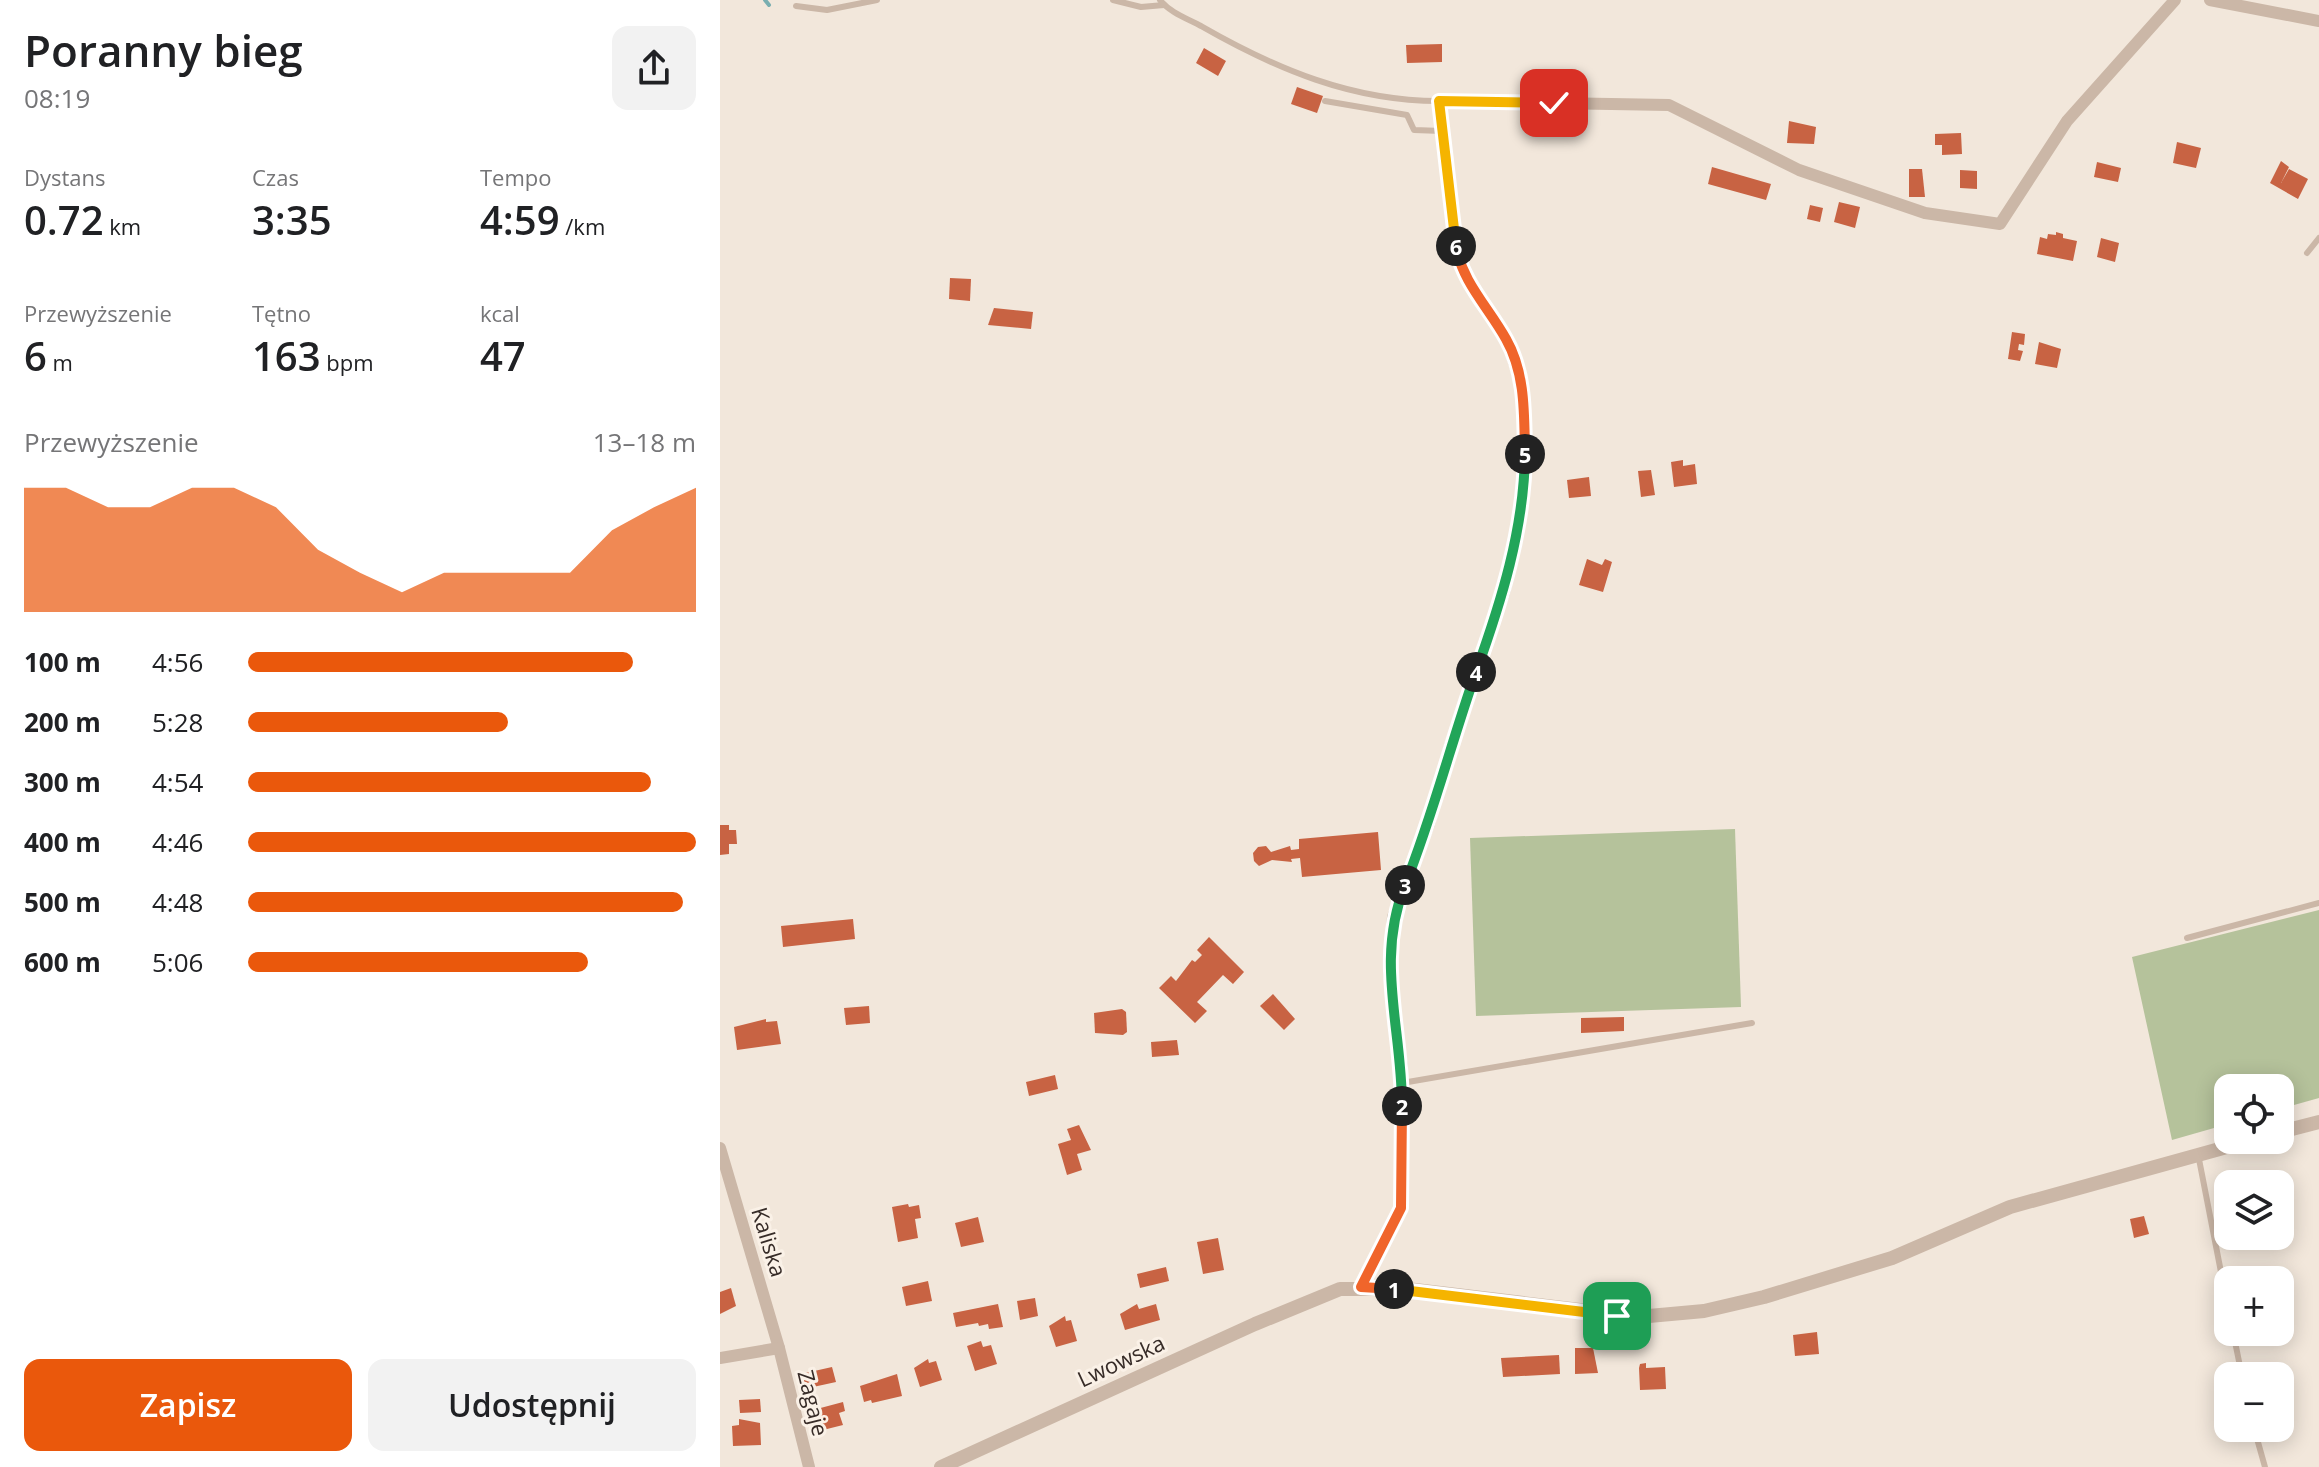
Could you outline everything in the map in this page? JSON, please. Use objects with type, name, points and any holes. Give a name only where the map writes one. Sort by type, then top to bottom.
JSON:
[{"type":"street","points":[[1361,1287],[1401,1208],[1402,1083],[1389,971],[1393,917],[1429,824],[1450,746],[1504,593],[1517,532],[1525,459],[1523,392],[1508,341],[1470,285],[1457,252],[1439,101],[1669,105],[1799,170],[1925,213],[2000,224],[2067,121],[2175,0]]},
{"type":"street","points":[[2210,0],[2319,21]]},
{"type":"street","points":[[2294,1128],[2319,1122]]},
{"type":"street","name":"Kaliska","points":[[720,1148],[779,1348]]},
{"type":"street","name":"Lwowska","points":[[941,1467],[1319,1295],[1361,1287],[1407,1289],[1638,1317],[1704,1311],[1764,1297],[1892,1258],[2010,1207],[2214,1149]]},
{"type":"street","points":[[720,1358],[779,1348]]},
{"type":"street","name":"Zagaje","points":[[779,1348],[809,1467]]},
{"type":"lane","points":[[796,6],[827,10],[877,0]]},
{"type":"lane","points":[[1113,0],[1141,7],[1162,3],[1222,38],[1331,87],[1393,101],[1439,101]]},
{"type":"lane","points":[[1325,101],[1407,115],[1414,130],[1442,131]]},
{"type":"lane","points":[[2307,253],[2319,238]]},
{"type":"lane","points":[[2187,938],[2319,903]]},
{"type":"lane","points":[[1402,1083],[1752,1023]]},
{"type":"lane","points":[[2198,1153],[2220,1266]]},
{"type":"lane","points":[[2258,1442],[2265,1467]]},
{"type":"green space","points":[[1735,829],[1741,1007],[1476,1016],[1470,838]]},
{"type":"green space","points":[[2319,910],[2319,1098],[2294,1105],[2294,1074],[2214,1074],[2214,1128],[2172,1140],[2132,957]]},
{"type":"building","points":[[1442,44],[1442,62],[1407,63],[1406,45]]},
{"type":"building","points":[[1204,48],[1226,61],[1218,76],[1196,63]]},
{"type":"building","points":[[1297,87],[1323,96],[1317,113],[1291,104]]},
{"type":"building","points":[[1789,121],[1816,127],[1814,144],[1787,143]]},
{"type":"building","points":[[1961,133],[1962,154],[1942,155],[1942,145],[1935,145],[1935,134]]},
{"type":"building","points":[[2177,142],[2201,148],[2196,168],[2173,163]]},
{"type":"building","points":[[2281,161],[2289,167],[2281,183],[2289,169],[2308,179],[2298,199],[2270,183]]},
{"type":"building","points":[[2097,162],[2121,168],[2118,182],[2094,177]]},
{"type":"building","points":[[1712,167],[1771,184],[1766,200],[1708,184]]},
{"type":"building","points":[[1909,169],[1922,169],[1925,197],[1909,197]]},
{"type":"building","points":[[1960,170],[1977,171],[1977,189],[1960,188]]},
{"type":"building","points":[[1839,202],[1860,207],[1855,228],[1834,222]]},
{"type":"building","points":[[1810,205],[1823,208],[1820,222],[1807,219]]},
{"type":"building","points":[[2056,232],[2063,234],[2063,238],[2077,241],[2073,261],[2037,254],[2040,237],[2047,239],[2048,234],[2056,235]]},
{"type":"building","points":[[2101,238],[2119,243],[2115,262],[2097,257]]},
{"type":"building","points":[[950,278],[971,279],[970,301],[949,299]]},
{"type":"building","points":[[994,308],[1033,312],[1031,329],[988,325]]},
{"type":"building","points":[[2012,332],[2025,334],[2024,345],[2019,344],[2018,350],[2023,351],[2020,361],[2008,359]]},
{"type":"building","points":[[2039,342],[2061,349],[2057,368],[2035,364]]},
{"type":"building","points":[[1683,460],[1683,466],[1695,464],[1697,484],[1674,487],[1671,462]]},
{"type":"building","points":[[1651,470],[1655,495],[1641,497],[1638,471]]},
{"type":"building","points":[[1589,477],[1591,496],[1569,498],[1567,480]]},
{"type":"building","points":[[1587,559],[1602,565],[1605,559],[1612,562],[1603,592],[1579,585]]},
{"type":"building","points":[[720,825],[729,825],[729,830],[736,830],[737,844],[729,844],[729,854],[720,855]]},
{"type":"building","points":[[1378,832],[1381,870],[1302,877],[1300,858],[1291,859],[1292,862],[1272,860],[1259,866],[1254,861],[1253,853],[1258,847],[1266,846],[1271,852],[1290,846],[1291,850],[1299,849],[1299,839]]},
{"type":"building","points":[[853,919],[855,939],[783,947],[781,926]]},
{"type":"building","points":[[1209,937],[1244,972],[1233,984],[1223,975],[1197,1002],[1207,1011],[1195,1023],[1159,988],[1171,976],[1176,981],[1192,960],[1195,962],[1202,955],[1197,950]]},
{"type":"building","points":[[1273,994],[1295,1019],[1284,1030],[1260,1006]]},
{"type":"building","points":[[869,1006],[870,1023],[846,1025],[844,1008]]},
{"type":"building","points":[[1122,1009],[1126,1012],[1127,1032],[1123,1035],[1095,1033],[1094,1013]]},
{"type":"building","points":[[1624,1017],[1624,1031],[1581,1033],[1581,1018]]},
{"type":"building","points":[[766,1019],[766,1022],[777,1021],[781,1044],[737,1050],[734,1027]]},
{"type":"building","points":[[1177,1040],[1179,1055],[1152,1057],[1151,1042]]},
{"type":"building","points":[[1055,1075],[1058,1089],[1029,1096],[1026,1082]]},
{"type":"building","points":[[1079,1125],[1091,1150],[1077,1154],[1082,1170],[1067,1175],[1058,1144],[1071,1140],[1067,1129]]},
{"type":"building","points":[[908,1204],[909,1207],[919,1205],[921,1218],[915,1219],[918,1238],[898,1242],[892,1207]]},
{"type":"building","points":[[2144,1216],[2149,1234],[2134,1238],[2130,1219]]},
{"type":"building","points":[[978,1217],[984,1242],[961,1247],[955,1223]]},
{"type":"building","points":[[1218,1238],[1224,1270],[1203,1274],[1197,1242]]},
{"type":"building","points":[[1166,1267],[1169,1281],[1140,1288],[1137,1274]]},
{"type":"building","points":[[928,1281],[932,1301],[906,1306],[902,1287]]},
{"type":"building","points":[[731,1288],[736,1306],[720,1314],[720,1292]]},
{"type":"building","points":[[1035,1298],[1038,1316],[1020,1320],[1017,1301]]},
{"type":"building","points":[[998,1304],[1003,1327],[989,1329],[988,1324],[979,1326],[978,1323],[956,1327],[953,1313]]},
{"type":"building","points":[[1137,1304],[1139,1309],[1156,1304],[1160,1320],[1125,1330],[1120,1314]]},
{"type":"building","points":[[1065,1316],[1066,1321],[1071,1320],[1077,1341],[1056,1347],[1049,1326]]},
{"type":"building","points":[[1817,1332],[1819,1354],[1795,1356],[1793,1335]]},
{"type":"building","points":[[981,1341],[983,1347],[991,1345],[997,1364],[975,1371],[967,1346]]},
{"type":"building","points":[[1575,1348],[1593,1348],[1598,1373],[1575,1374]]},
{"type":"building","points":[[1559,1355],[1560,1374],[1503,1377],[1501,1358]]},
{"type":"building","points":[[928,1359],[929,1363],[936,1361],[942,1380],[920,1387],[914,1368]]},
{"type":"building","points":[[1646,1363],[1646,1368],[1665,1367],[1666,1389],[1640,1390],[1639,1368],[1640,1364]]},
{"type":"building","points":[[832,1367],[836,1382],[804,1389],[801,1374]]},
{"type":"building","points":[[897,1374],[902,1396],[864,1402],[860,1386]]},
{"type":"building","points":[[760,1399],[761,1412],[740,1413],[739,1400]]},
{"type":"building","points":[[843,1402],[845,1411],[839,1413],[843,1425],[819,1431],[813,1410]]},
{"type":"building","points":[[739,1419],[760,1423],[761,1445],[733,1446],[732,1426],[739,1425]]},
{"type":"waterway","points":[[765,0],[769,5]]},
{"type":"route","points":[[1554,103],[1439,101],[1457,252],[1470,285],[1508,341],[1523,392],[1525,459],[1517,532],[1504,593],[1450,746],[1429,824],[1393,917],[1389,971],[1402,1068],[1401,1208],[1361,1287],[1407,1289],[1617,1316]]}]
